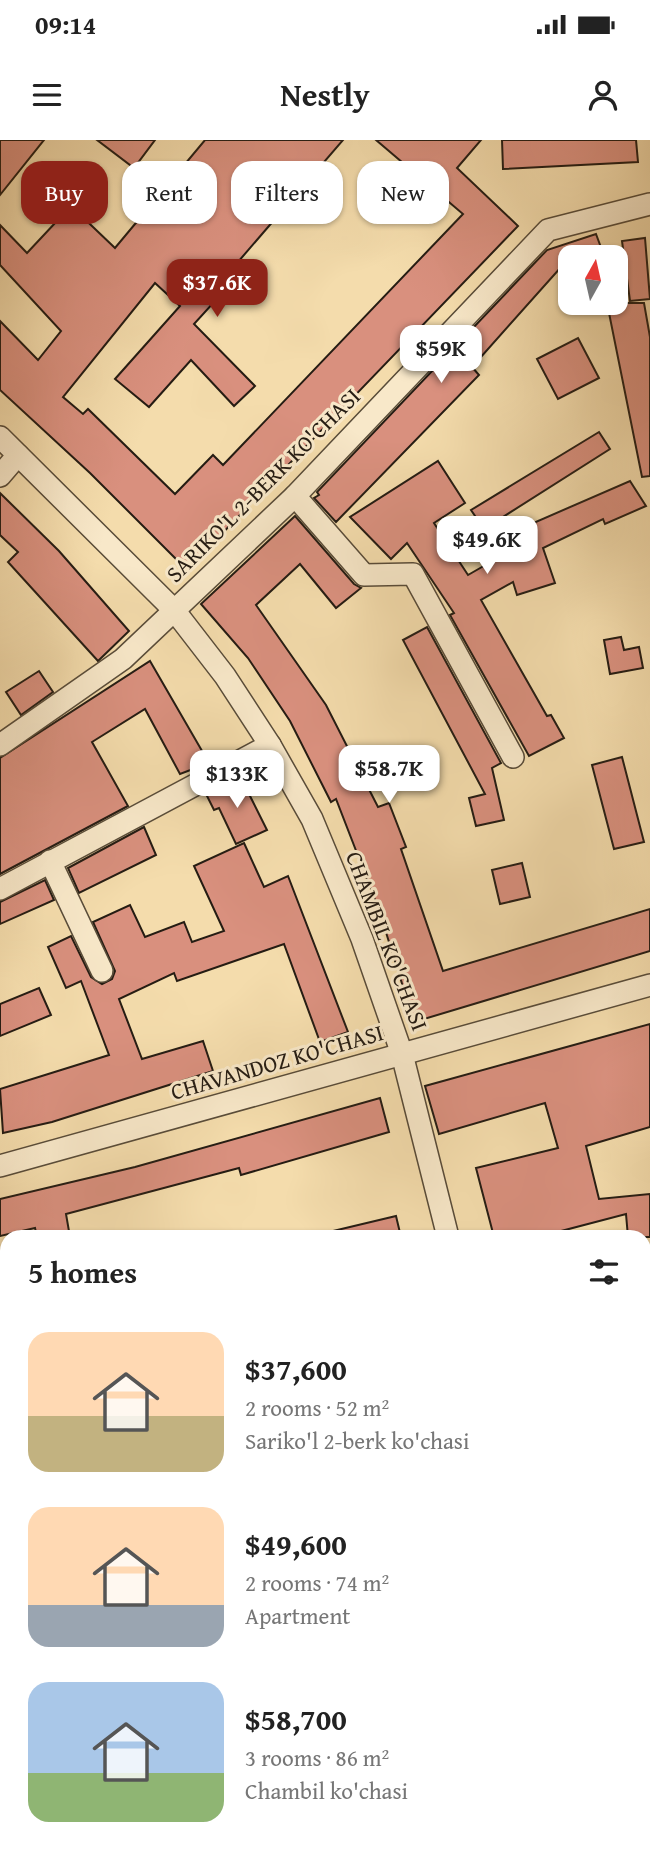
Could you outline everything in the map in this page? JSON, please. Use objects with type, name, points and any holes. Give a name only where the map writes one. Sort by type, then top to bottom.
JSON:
[{"type":"street","name":"SARIKO'L 2-BERK KO'CHASI","points":[[0,745],[123,659],[295,496],[548,230],[650,204]]},
{"type":"street","name":"CHAMBIL KO'CHASI","points":[[0,437],[174,610],[225,676],[270,744],[312,819],[362,939],[402,1054],[446,1230]]},
{"type":"street","points":[[0,476],[18,455]]},
{"type":"street","points":[[295,496],[364,575],[412,574],[513,757]]},
{"type":"street","points":[[0,889],[270,744]]},
{"type":"street","points":[[50,861],[102,971]]},
{"type":"street","name":"CHAVANDOZ KO'CHASI","points":[[0,1166],[650,985]]},
{"type":"building","points":[[0,140],[44,140],[27,161],[21,161],[21,169],[0,195]]},
{"type":"building","points":[[97,140],[155,140],[139,161],[125,161]]},
{"type":"building","points":[[205,140],[343,140],[325,161],[231,161],[231,224],[271,224],[219,284],[226,289],[194,324],[255,386],[234,406],[191,360],[149,407],[115,379],[180,306],[155,283],[63,397],[83,414],[88,409],[175,494],[213,455],[223,465],[463,214],[449,202],[449,161],[401,161],[376,140],[481,140],[457,168],[518,226],[187,570],[90,473],[0,390],[0,321],[38,360],[61,331],[0,265],[0,225],[27,253],[54,224],[90,224],[115,248],[135,224],[217,224],[217,161],[188,161]]},
{"type":"building","points":[[502,140],[636,140],[638,162],[503,169]]},
{"type":"building","points":[[596,234],[600,245],[562,245]]},
{"type":"building","points":[[645,238],[650,299],[630,301],[628,245],[623,245],[622,241]]},
{"type":"building","points":[[558,246],[558,270],[472,367],[479,375],[336,522],[314,498],[319,495],[317,492],[547,250]]},
{"type":"building","points":[[628,303],[644,303],[650,337],[650,476],[642,477],[609,315],[628,315]]},
{"type":"building","points":[[578,338],[599,378],[558,399],[537,359]]},
{"type":"building","points":[[599,432],[610,449],[484,529],[471,510]]},
{"type":"building","points":[[438,461],[465,503],[434,523],[468,575],[501,556],[492,541],[630,481],[646,506],[605,524],[603,519],[543,548],[555,583],[517,595],[513,582],[481,600],[547,716],[551,715],[564,738],[529,756],[450,615],[454,613],[407,543],[391,559],[350,517]]},
{"type":"building","points":[[0,493],[59,551],[129,631],[98,661],[8,562],[18,552],[0,535]]},
{"type":"building","points":[[295,516],[354,584],[361,588],[336,608],[300,564],[256,605],[326,705],[378,807],[389,803],[406,847],[401,849],[443,971],[650,909],[650,951],[414,1022],[379,910],[336,799],[331,802],[290,721],[248,658],[201,604]]},
{"type":"building","points":[[427,627],[501,763],[492,768],[504,820],[476,826],[469,798],[485,794],[403,640]]},
{"type":"building","points":[[621,637],[624,650],[639,647],[643,668],[610,674],[604,640]]},
{"type":"building","points":[[150,661],[209,763],[180,774],[145,709],[92,742],[128,806],[0,874],[0,758]]},
{"type":"building","points":[[39,671],[53,692],[21,715],[6,692]]},
{"type":"building","points":[[622,757],[644,842],[614,849],[592,765]]},
{"type":"building","points":[[240,776],[267,830],[236,844],[219,808],[214,810],[206,794]]},
{"type":"building","points":[[144,827],[156,855],[79,893],[68,868]]},
{"type":"building","points":[[244,843],[264,887],[288,876],[348,1032],[320,1042],[284,944],[177,981],[174,973],[119,999],[142,1059],[203,1041],[213,1071],[52,1122],[3,1133],[0,1089],[109,1055],[81,981],[66,988],[48,947],[71,936],[91,977],[102,984],[112,979],[115,971],[93,922],[130,905],[145,937],[184,922],[192,942],[224,931],[194,866]]},
{"type":"building","points":[[522,863],[530,897],[500,904],[492,870]]},
{"type":"building","points":[[45,880],[54,900],[0,924],[0,902]]},
{"type":"building","points":[[39,988],[51,1015],[0,1036],[0,1004]]},
{"type":"building","points":[[650,1024],[650,1127],[586,1146],[599,1199],[650,1194],[650,1230],[627,1230],[626,1214],[565,1230],[492,1230],[476,1168],[558,1148],[545,1103],[439,1134],[425,1086]]},
{"type":"building","points":[[380,1098],[389,1132],[241,1175],[239,1168],[66,1214],[69,1230],[0,1230],[0,1199],[135,1167]]},
{"type":"building","points":[[396,1216],[399,1230],[337,1230]]}]
